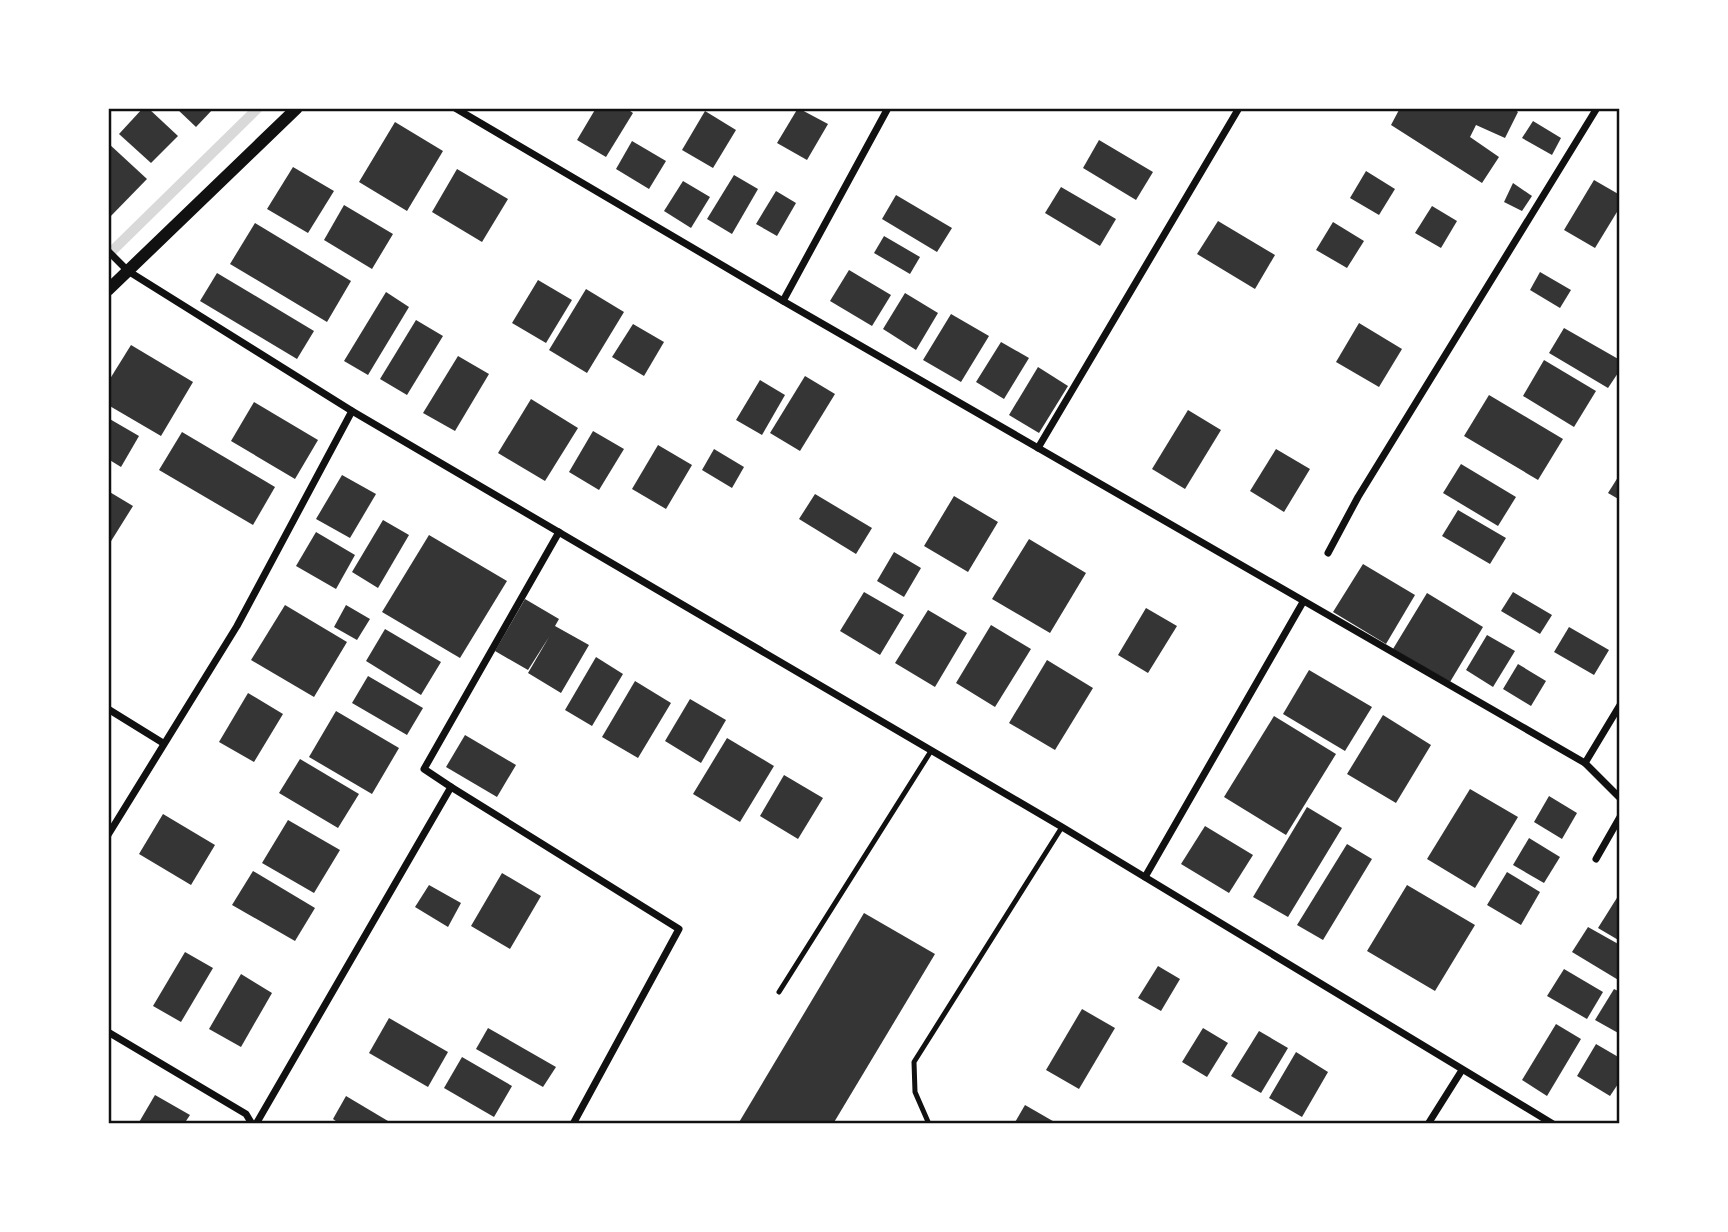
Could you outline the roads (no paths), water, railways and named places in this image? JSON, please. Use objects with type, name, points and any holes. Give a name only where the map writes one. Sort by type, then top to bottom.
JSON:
[{"type":"street","points":[[108,290],[297,108]]},
{"type":"street","points":[[455,108],[783,301],[1585,764],[1619,798]]},
{"type":"street","points":[[783,301],[888,108]]},
{"type":"street","points":[[1038,448],[1239,108]]},
{"type":"street","points":[[1328,553],[1358,497],[1597,108]]},
{"type":"street","points":[[108,251],[128,271],[352,411],[1062,827],[1553,1124]]},
{"type":"street","points":[[108,835],[237,625],[352,411]]},
{"type":"street","points":[[559,532],[424,769],[679,929],[573,1124]]},
{"type":"street","points":[[1145,877],[1303,602]]},
{"type":"street","points":[[1585,764],[1619,705]]},
{"type":"street","points":[[108,709],[163,743]]},
{"type":"street","points":[[108,1032],[246,1114],[254,1124],[451,787]]},
{"type":"street","points":[[1596,859],[1619,817]]},
{"type":"street","points":[[1428,1124],[1462,1070]]},
{"type":"lane","points":[[779,992],[931,751]]},
{"type":"lane","points":[[929,1124],[915,1092],[914,1062],[1062,827]]},
{"type":"waterway","points":[[108,255],[258,108]]}]
